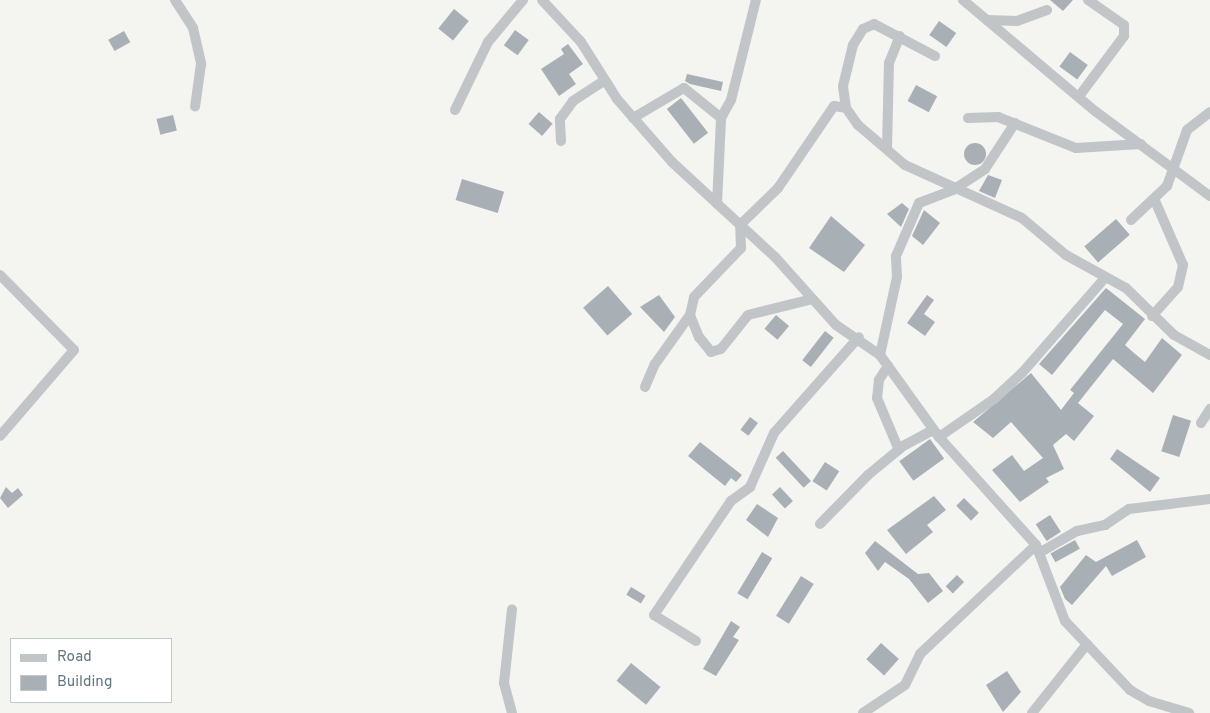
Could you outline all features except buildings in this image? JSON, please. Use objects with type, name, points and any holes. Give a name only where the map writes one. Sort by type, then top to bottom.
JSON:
[{"type":"street","points":[[176,0],[193,28],[201,64],[195,107]]},
{"type":"street","points":[[454,110],[488,42],[523,0]]},
{"type":"street","points":[[543,0],[581,42],[605,80],[633,118],[836,325],[859,337],[880,355],[936,433],[1037,549],[1065,621],[1130,690],[1148,701],[1189,713]]},
{"type":"street","points":[[717,204],[721,118],[731,100],[756,0]]},
{"type":"street","points":[[962,0],[1141,144],[1210,196]]},
{"type":"street","points":[[1080,95],[1124,36],[1124,25],[1088,0]]},
{"type":"street","points":[[987,20],[1017,21],[1047,10]]},
{"type":"street","points":[[935,56],[874,24],[863,29],[853,44],[843,86],[846,108],[858,125],[905,164],[953,190],[1022,218],[1104,279],[1126,288],[1152,316],[1174,335],[1210,355]]},
{"type":"street","points":[[887,149],[889,63],[900,36]]},
{"type":"street","points":[[561,141],[560,119],[574,101],[605,80]]},
{"type":"street","points":[[633,118],[684,88],[721,118]]},
{"type":"street","points":[[645,387],[655,364],[690,315],[694,297],[741,248],[740,225],[778,188],[834,106],[846,108]]},
{"type":"street","points":[[1131,220],[1155,201],[1167,186],[1172,168],[1188,130],[1210,112]]},
{"type":"street","points":[[968,118],[998,117],[1076,148],[1141,144]]},
{"type":"street","points":[[880,355],[902,237],[919,203],[953,190],[985,169],[1015,124]]},
{"type":"street","points":[[1152,316],[1178,286],[1183,265],[1180,250],[1155,201]]},
{"type":"street","points":[[0,275],[74,350],[0,436]]},
{"type":"street","points":[[820,524],[899,450],[936,433],[994,399],[1022,373],[1104,279]]},
{"type":"street","points":[[690,315],[699,338],[711,352],[721,349],[748,315],[812,299]]},
{"type":"street","points":[[696,641],[654,614],[731,501],[750,487],[774,433],[859,337]]},
{"type":"street","points":[[888,366],[879,380],[877,398],[899,450]]},
{"type":"street","points":[[1201,423],[1210,409]]},
{"type":"street","points":[[863,713],[905,685],[920,654],[1037,549],[1077,531],[1105,525],[1129,509],[1210,499]]},
{"type":"street","points":[[512,608],[504,683],[512,713]]},
{"type":"street","points":[[1032,713],[1087,644]]}]
